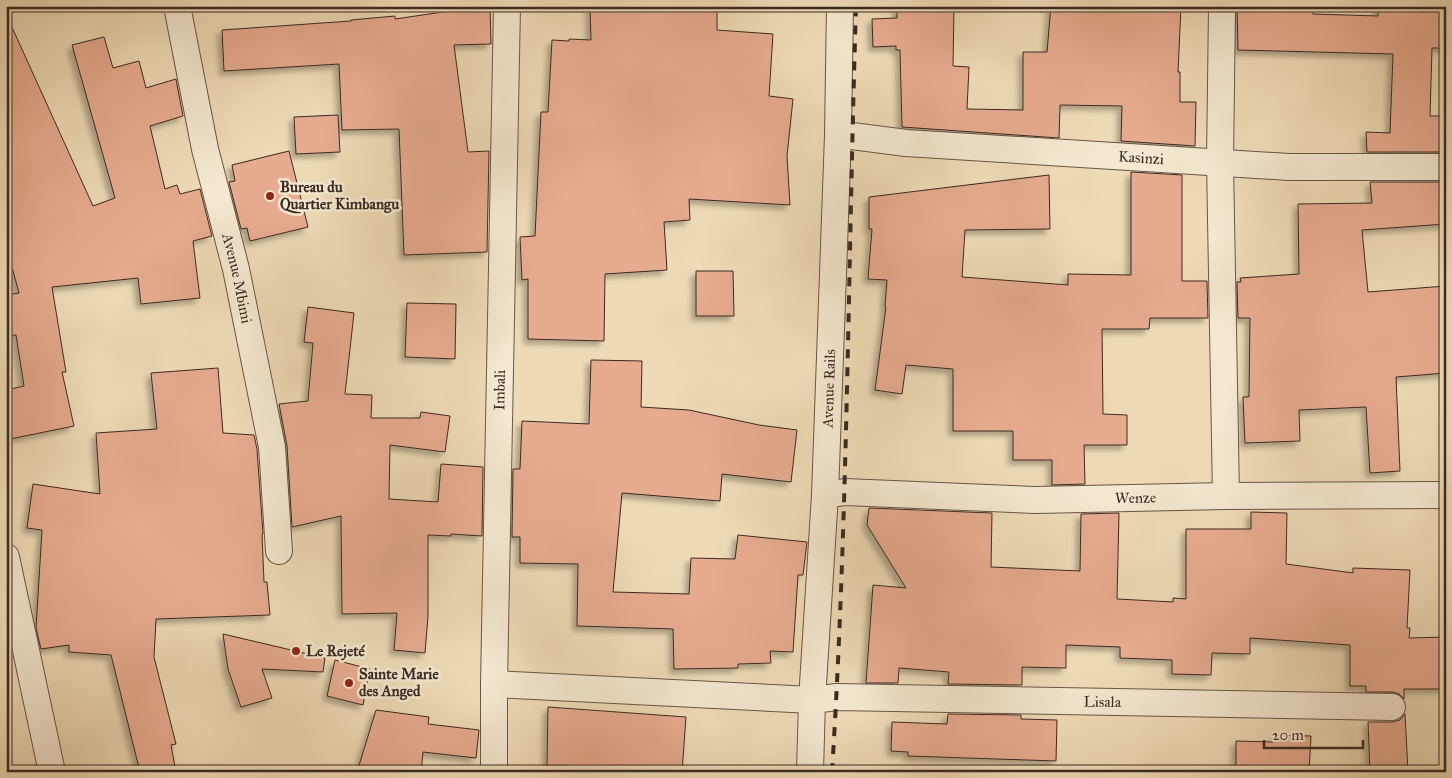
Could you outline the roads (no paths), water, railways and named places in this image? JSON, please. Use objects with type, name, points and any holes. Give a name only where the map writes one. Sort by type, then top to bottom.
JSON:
[{"type":"street","name":"Avenue Mbimi","points":[[177,6],[205,149],[236,269],[272,447],[279,552]]},
{"type":"street","name":"Imbali","points":[[494,772],[507,6]]},
{"type":"street","name":"Avenue Rails","points":[[810,772],[812,700],[825,495],[838,135],[840,6]]},
{"type":"street","points":[[1222,6],[1220,162],[1226,496]]},
{"type":"street","name":"Kasinzi","points":[[838,135],[906,143],[1289,167],[1446,167]]},
{"type":"street","name":"Wenze","points":[[825,495],[845,492],[1035,500],[1226,496],[1446,495]]},
{"type":"street","points":[[6,557],[52,772]]},
{"type":"street","name":"Lisala","points":[[494,684],[812,700],[837,697],[1392,707]]},
{"type":"railway","points":[[832,772],[845,485],[856,6]]},
{"type":"place","name":"Bureau du Quartier Kimbangu","points":[[270,196]]},
{"type":"place","name":"Le Rejeté","points":[[296,651]]},
{"type":"place","name":"Sainte Marie des Anged","points":[[349,683]]}]
